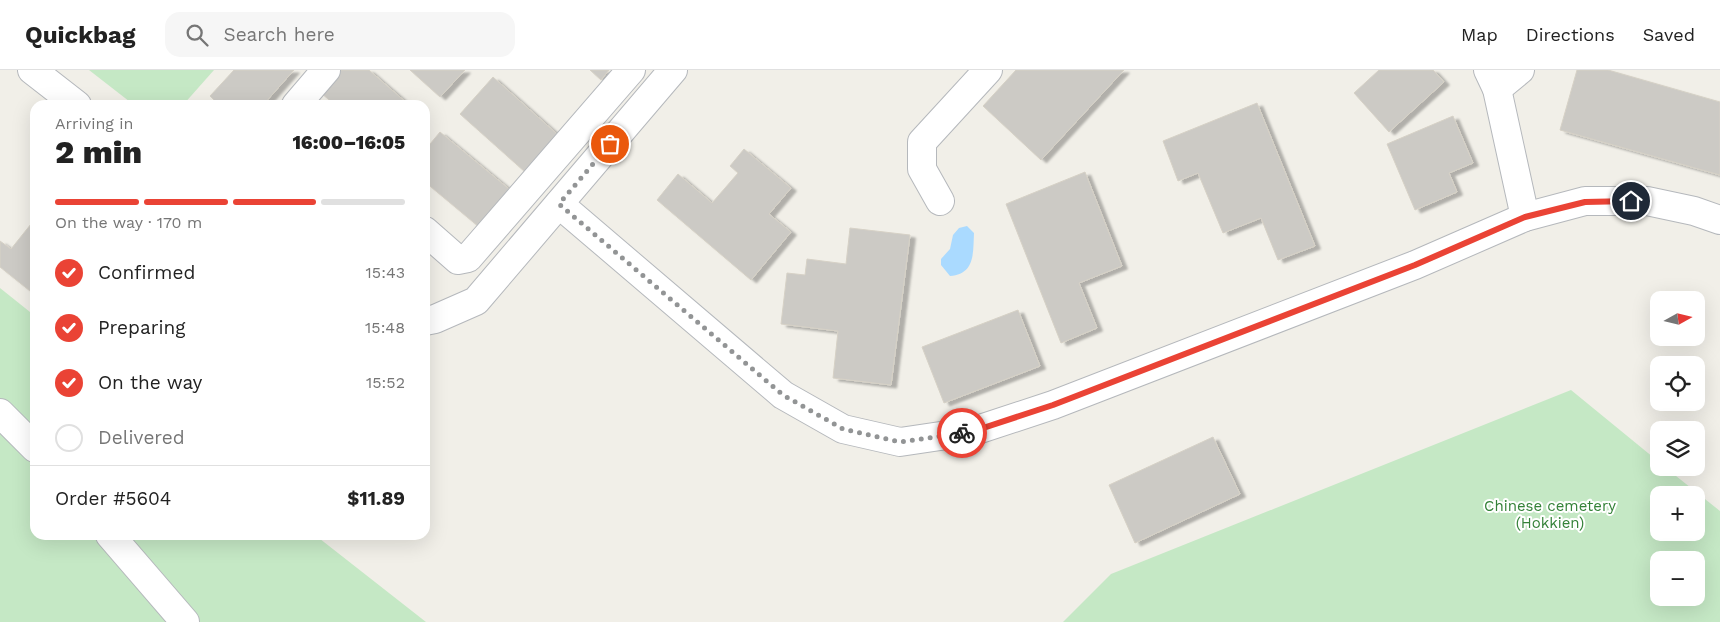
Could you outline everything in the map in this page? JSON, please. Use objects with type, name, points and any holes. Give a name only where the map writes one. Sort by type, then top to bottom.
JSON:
[{"type":"street","points":[[32,70],[71,100]]},
{"type":"street","points":[[300,100],[326,70]]},
{"type":"street","points":[[430,235],[458,260],[468,258],[631,70]]},
{"type":"street","points":[[430,320],[476,301],[673,70]]},
{"type":"street","points":[[940,201],[922,168],[922,142],[988,70]]},
{"type":"street","points":[[1520,70],[1493,79],[1525,217]]},
{"type":"street","points":[[559,204],[783,395],[843,429],[900,442],[974,431],[1053,405],[1415,265],[1525,217],[1585,202],[1647,201],[1694,211],[1720,220]]},
{"type":"street","points":[[0,413],[30,443]]},
{"type":"street","points":[[114,540],[185,622]]},
{"type":"green space","points":[[89,70],[214,70],[187,100],[128,100]]},
{"type":"green space","points":[[0,288],[30,312],[30,540],[321,540],[426,622],[0,622]]},
{"type":"green space","name":"Chinese cemetery (Hokkien)","points":[[1571,390],[1650,455],[1650,476],[1676,476],[1689,486],[1650,486],[1650,541],[1705,541],[1705,499],[1720,511],[1720,622],[1063,622],[1111,574]]},
{"type":"water","points":[[967,226],[974,233],[971,262],[964,271],[950,276],[941,265],[941,259],[950,249],[953,235],[959,228]]},
{"type":"building","points":[[234,70],[294,70],[267,100],[214,100],[210,96]]},
{"type":"building","points":[[341,70],[369,70],[403,100],[329,100],[321,93]]},
{"type":"building","points":[[410,70],[465,70],[440,97]]},
{"type":"building","points":[[590,70],[609,70],[601,80]]},
{"type":"building","points":[[1016,70],[1124,70],[1041,160],[983,106]]},
{"type":"building","points":[[1379,70],[1433,70],[1444,82],[1389,132],[1354,93]]},
{"type":"building","points":[[1577,70],[1608,70],[1720,102],[1720,175],[1560,130]]},
{"type":"building","points":[[493,77],[557,134],[525,172],[460,114]]},
{"type":"building","points":[[1257,103],[1315,246],[1278,260],[1261,218],[1223,233],[1198,173],[1178,181],[1163,141]]},
{"type":"building","points":[[1453,116],[1473,163],[1449,173],[1457,192],[1415,210],[1387,144]]},
{"type":"building","points":[[440,132],[509,189],[479,227],[430,186],[430,144]]},
{"type":"building","points":[[744,149],[791,188],[769,214],[791,232],[751,280],[657,200],[678,174],[712,203],[738,173],[730,166]]},
{"type":"building","points":[[1085,172],[1122,266],[1079,283],[1097,328],[1061,343],[1006,204]]},
{"type":"building","points":[[30,225],[30,291],[0,267],[0,241],[11,249]]},
{"type":"building","points":[[850,228],[910,235],[891,385],[833,378],[838,331],[781,324],[787,273],[805,275],[807,259],[846,264]]},
{"type":"building","points":[[1018,310],[1040,366],[944,403],[922,347]]},
{"type":"building","points":[[1213,437],[1240,494],[1135,543],[1109,485]]},
{"type":"way so far","points":[[610,144],[559,204],[783,395],[843,429],[900,442],[962,433]]},
{"type":"route","points":[[962,433],[974,431],[1053,405],[1415,265],[1525,217],[1585,202],[1631,201]]}]
